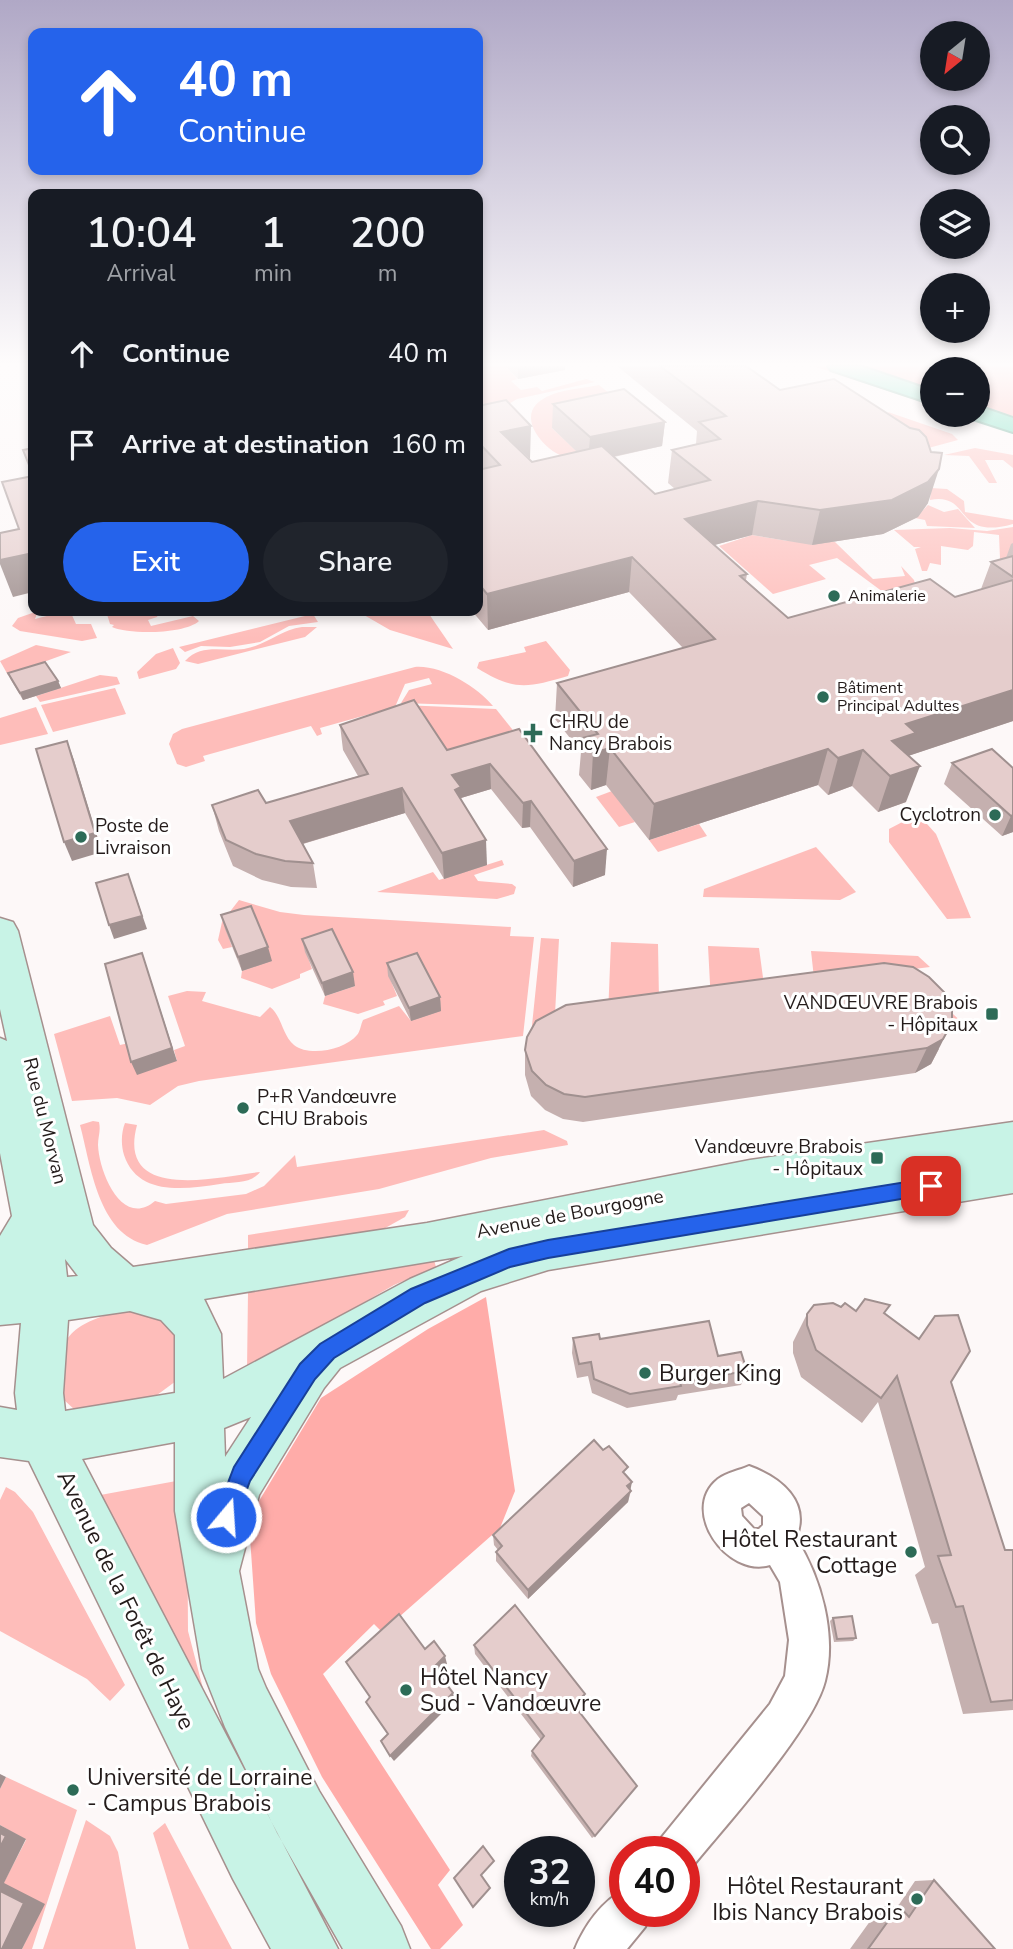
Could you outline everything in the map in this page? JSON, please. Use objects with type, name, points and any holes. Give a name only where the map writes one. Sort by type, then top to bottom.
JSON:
[{"type":"main road","name":"Rue du Morvan","points":[[0,932],[72,1230],[83,1252],[127,1289]]},
{"type":"main road","name":"Rue du Morvan","points":[[0,1054],[42,1254],[46,1300]]},
{"type":"main road","name":"Avenue de Bourgogne","points":[[0,1303],[127,1289],[427,1242],[801,1170],[1013,1140]]},
{"type":"main road","name":"Avenue de Bourgogne","points":[[22,1434],[126,1427],[201,1412],[239,1397],[327,1351],[418,1296],[509,1258],[561,1247],[1013,1174]]},
{"type":"main road","points":[[0,1277],[19,1249],[34,1219]]},
{"type":"main road","name":"Avenue de Bourgogne","points":[[127,1289],[176,1303],[193,1321],[201,1349],[201,1412]]},
{"type":"main road","points":[[22,1434],[39,1392],[46,1300]]},
{"type":"main road","points":[[126,1427],[186,1379],[201,1349]]},
{"type":"main road","points":[[212,1581],[236,1486],[307,1371],[327,1351]]},
{"type":"main road","points":[[201,1412],[201,1511],[230,1669],[245,1707],[304,1822],[378,1949]]},
{"type":"main road","name":"Avenue de la Forêt de Haye","points":[[22,1434],[306,1949]]},
{"type":"street","points":[[690,1836],[784,1718],[805,1682],[809,1640],[798,1576],[776,1540]]},
{"type":"street","points":[[598,1949],[616,1927]]},
{"type":"shaded area","points":[[564,457],[583,457],[588,462]]},
{"type":"shaded area","points":[[970,457],[1013,457],[1013,468],[1003,460],[985,460],[997,483],[989,483]]},
{"type":"shaded area","points":[[931,488],[947,489],[964,501],[965,512],[1013,520],[1013,524],[994,528],[971,522],[952,503],[943,499],[930,500]]},
{"type":"shaded area","points":[[928,505],[944,512],[958,509],[975,528],[927,526],[925,520],[915,518]]},
{"type":"shaded area","points":[[1013,527],[1013,562],[1008,564],[1000,559],[999,535],[974,532],[973,546],[968,550],[941,546],[941,565],[930,563],[927,571],[922,571],[915,549],[921,547],[914,547],[894,530],[950,528],[987,531]]},
{"type":"shaded area","points":[[752,535],[788,541],[835,542],[873,579],[905,576],[901,566],[914,580],[916,588],[883,592],[837,558],[809,565],[826,579],[773,594],[719,546]]},
{"type":"shaded area","points":[[28,614],[36,616],[35,619],[72,616],[76,624],[91,624],[97,638],[82,641],[20,631],[12,626],[18,618]]},
{"type":"shaded area","points":[[108,616],[158,616],[148,620],[151,626],[193,616],[199,621],[182,629],[157,632],[120,630],[110,624]]},
{"type":"shaded area","points":[[305,616],[314,616],[318,622],[289,626],[260,642],[230,647],[201,646],[185,652],[179,647]]},
{"type":"shaded area","points":[[366,616],[430,616],[453,649],[390,630]]},
{"type":"shaded area","points":[[302,627],[317,627],[305,637],[198,664],[185,661],[205,650],[252,647]]},
{"type":"shaded area","points":[[546,641],[570,670],[568,676],[521,685],[501,681],[477,668],[479,662],[526,652],[524,647]]},
{"type":"shaded area","points":[[36,645],[71,652],[8,675],[0,661]]},
{"type":"shaded area","points":[[173,648],[180,663],[176,669],[139,679],[137,672],[156,654]]},
{"type":"shaded area","points":[[415,667],[447,673],[478,692],[493,706],[401,703],[409,690],[432,684],[429,678],[405,684],[395,707],[320,728],[322,734],[317,736],[311,726],[203,756],[205,761],[186,767],[177,764],[169,744],[173,734],[182,729]]},
{"type":"shaded area","points":[[100,675],[117,677],[120,684],[40,702],[36,696]]},
{"type":"shaded area","points":[[115,688],[126,714],[53,732],[41,705]]},
{"type":"shaded area","points":[[402,705],[496,709],[516,734],[530,775],[449,776]]},
{"type":"shaded area","points":[[36,707],[48,734],[0,745],[0,718]]},
{"type":"shaded area","points":[[612,791],[635,822],[619,827],[596,797]]},
{"type":"shaded area","points":[[910,818],[927,824],[936,834],[971,918],[947,919],[889,842],[889,829]]},
{"type":"shaded area","points":[[699,824],[707,836],[658,852],[649,840]]},
{"type":"shaded area","points":[[816,847],[856,892],[840,900],[703,897],[704,889]]},
{"type":"shaded area","points":[[502,860],[504,865],[474,875],[478,881],[512,884],[516,887],[514,894],[497,899],[377,892],[433,872],[439,880]]},
{"type":"shaded area","points":[[239,900],[280,912],[304,915],[511,927],[510,936],[534,937],[523,1036],[199,1081],[178,1086],[150,1105],[117,1098],[72,1101],[54,1034],[110,1016],[120,1045],[129,1043],[177,1061],[174,1050],[185,1046],[168,996],[187,991],[206,992],[202,1001],[260,1017],[270,1007],[290,1041],[308,1051],[327,1050],[344,1045],[358,1034],[363,1020],[399,1006],[411,1021],[389,976],[397,996],[383,1001],[385,1005],[358,1014],[323,1004],[325,996],[355,986],[306,952],[312,969],[300,974],[300,978],[272,989],[241,978],[242,971],[271,960],[226,929],[232,947],[223,949],[218,940],[222,922]]},
{"type":"shaded area","points":[[541,938],[559,939],[555,1014],[608,1015],[611,942],[658,944],[659,1000],[711,1003],[708,946],[759,948],[764,985],[815,987],[811,951],[918,956],[930,967],[906,970],[969,1029],[940,1034],[531,1035]]},
{"type":"shaded area","points":[[99,1122],[99,1156],[108,1182],[114,1194],[132,1208],[143,1208],[155,1201],[166,1204],[246,1194],[264,1186],[295,1155],[297,1167],[544,1130],[567,1141],[568,1145],[491,1158],[379,1189],[227,1214],[147,1245],[131,1238],[117,1227],[99,1196],[80,1125]]},
{"type":"shaded area","points":[[125,1123],[137,1125],[135,1150],[142,1166],[156,1175],[175,1180],[198,1180],[260,1172],[252,1179],[242,1182],[178,1188],[152,1184],[131,1169],[124,1155],[122,1139]]},
{"type":"shaded area","points":[[409,1210],[405,1217],[378,1232],[248,1253],[248,1235]]},
{"type":"shaded area","points":[[434,1260],[436,1267],[394,1285],[247,1370],[248,1292]]},
{"type":"shaded area","points":[[486,1297],[515,1491],[500,1528],[382,1632],[374,1624],[323,1674],[450,1870],[438,1885],[463,1925],[440,1949],[431,1949],[322,1777],[271,1674],[256,1623],[249,1523],[259,1501],[321,1398],[428,1329]]},
{"type":"shaded area","points":[[141,1307],[179,1329],[176,1381],[153,1398],[75,1410],[63,1399],[62,1355],[65,1343],[81,1326],[92,1320]]},
{"type":"shaded area","points":[[187,1479],[188,1631],[205,1696],[95,1496]]},
{"type":"shaded area","points":[[6,1487],[15,1492],[33,1512],[125,1685],[110,1701],[87,1679],[0,1631],[0,1500]]},
{"type":"shaded area","points":[[6,1777],[77,1810],[32,1949],[22,1949],[44,1904],[0,1890],[26,1840],[0,1825],[0,1789]]},
{"type":"shaded area","points":[[86,1820],[110,1836],[118,1852],[136,1949],[43,1949]]},
{"type":"shaded area","points":[[165,1823],[232,1949],[189,1949],[153,1833]]},
{"type":"building","points":[[492,457],[527,457],[532,462],[554,457],[614,457],[655,494],[710,480],[681,457],[941,457],[939,469],[928,482],[892,500],[820,510],[758,501],[685,519],[747,574],[740,576],[788,618],[930,579],[955,597],[1013,580],[1013,690],[906,724],[916,733],[892,741],[920,766],[890,776],[863,750],[838,758],[828,749],[654,804],[610,748],[593,753],[582,738],[598,734],[557,683],[715,639],[632,557],[487,594],[483,589],[483,469],[500,465]]},
{"type":"building","points":[[28,477],[28,554],[0,560],[0,533],[19,529],[2,482]]},
{"type":"building","points":[[1013,556],[1013,577],[991,562]]},
{"type":"building","points":[[45,662],[58,681],[20,693],[8,673]]},
{"type":"building","points":[[414,700],[447,750],[519,729],[607,849],[574,861],[531,801],[523,803],[490,764],[452,775],[461,787],[455,790],[486,840],[442,853],[402,788],[290,821],[313,863],[285,861],[256,854],[226,840],[212,805],[258,790],[266,803],[368,774],[340,725]]},
{"type":"building","points":[[67,741],[95,833],[64,842],[36,749]]},
{"type":"building","points":[[992,749],[1013,768],[1011,816],[952,763]]},
{"type":"building","points":[[128,874],[142,916],[109,925],[96,883]]},
{"type":"building","points":[[251,906],[268,947],[238,957],[221,915]]},
{"type":"building","points":[[332,929],[353,972],[322,983],[302,939]]},
{"type":"building","points":[[142,953],[172,1048],[131,1062],[105,964]]},
{"type":"building","points":[[417,953],[440,997],[409,1008],[387,963]]},
{"type":"building","points":[[884,963],[913,967],[929,977],[945,993],[952,1009],[952,1023],[943,1039],[927,1048],[585,1097],[564,1094],[546,1085],[532,1071],[525,1050],[527,1037],[536,1021],[566,1005]]},
{"type":"building","points":[[865,1299],[890,1305],[884,1313],[919,1339],[935,1316],[958,1315],[970,1351],[951,1382],[1005,1550],[1013,1550],[1013,1700],[991,1702],[963,1606],[956,1607],[938,1556],[951,1555],[897,1376],[881,1398],[816,1350],[807,1325],[807,1314],[814,1305],[833,1303],[841,1307],[845,1303],[856,1311]]},
{"type":"building","name":"Burger King","points":[[709,1321],[718,1356],[741,1352],[747,1371],[680,1382],[681,1386],[630,1394],[594,1379],[591,1362],[579,1364],[573,1338],[599,1334],[600,1339]]},
{"type":"building","points":[[594,1440],[603,1450],[609,1446],[628,1467],[623,1472],[632,1482],[627,1486],[631,1491],[528,1590],[496,1552],[502,1546],[493,1535]]},
{"type":"building","points":[[515,1605],[585,1694],[574,1705],[637,1786],[595,1836],[532,1751],[544,1736],[474,1645]]},
{"type":"building","points":[[399,1614],[425,1649],[434,1641],[445,1656],[434,1667],[453,1693],[390,1756],[381,1741],[388,1734],[366,1702],[370,1697],[346,1662]]},
{"type":"building","points":[[852,1616],[856,1638],[837,1639],[833,1618]]},
{"type":"building","points":[[0,1833],[6,1836],[0,1847]]},
{"type":"building","points":[[483,1846],[494,1861],[481,1875],[490,1888],[473,1907],[454,1878]]},
{"type":"building","name":"Hôtel Restaurant Ibis Nancy Brabois","points":[[934,1880],[995,1949],[868,1949],[899,1906],[909,1917]]},
{"type":"building","points":[[0,1891],[24,1903],[2,1949],[0,1949]]},
{"type":"place","name":"Animalerie","points":[[834,596]]},
{"type":"place","name":"Bâtiment Principal Adultes","points":[[823,697]]},
{"type":"place","name":"CHRU de Nancy Brabois","points":[[533,733]]},
{"type":"place","name":"Cyclotron","points":[[995,815]]},
{"type":"place","name":"Poste de Livraison","points":[[81,837]]},
{"type":"place","name":"VANDŒUVRE Brabois - Hôpitaux","points":[[992,1014]]},
{"type":"place","name":"P+R Vandœuvre CHU Brabois","points":[[243,1108]]},
{"type":"place","name":"Vandœuvre Brabois - Hôpitaux","points":[[877,1158]]},
{"type":"place","name":"Burger King","points":[[645,1373]]},
{"type":"place","name":"Hôtel Restaurant Cottage","points":[[911,1552]]},
{"type":"place","name":"Hôtel Nancy Sud - Vandœuvre","points":[[406,1690]]},
{"type":"place","name":"Université de Lorraine - Campus Brabois","points":[[73,1790]]},
{"type":"place","name":"Hôtel Restaurant Ibis Nancy Brabois","points":[[917,1899]]},
{"type":"route","points":[[226,1517],[232,1495],[242,1475],[307,1371],[327,1351],[418,1296],[509,1258],[548,1249],[931,1186]]}]
